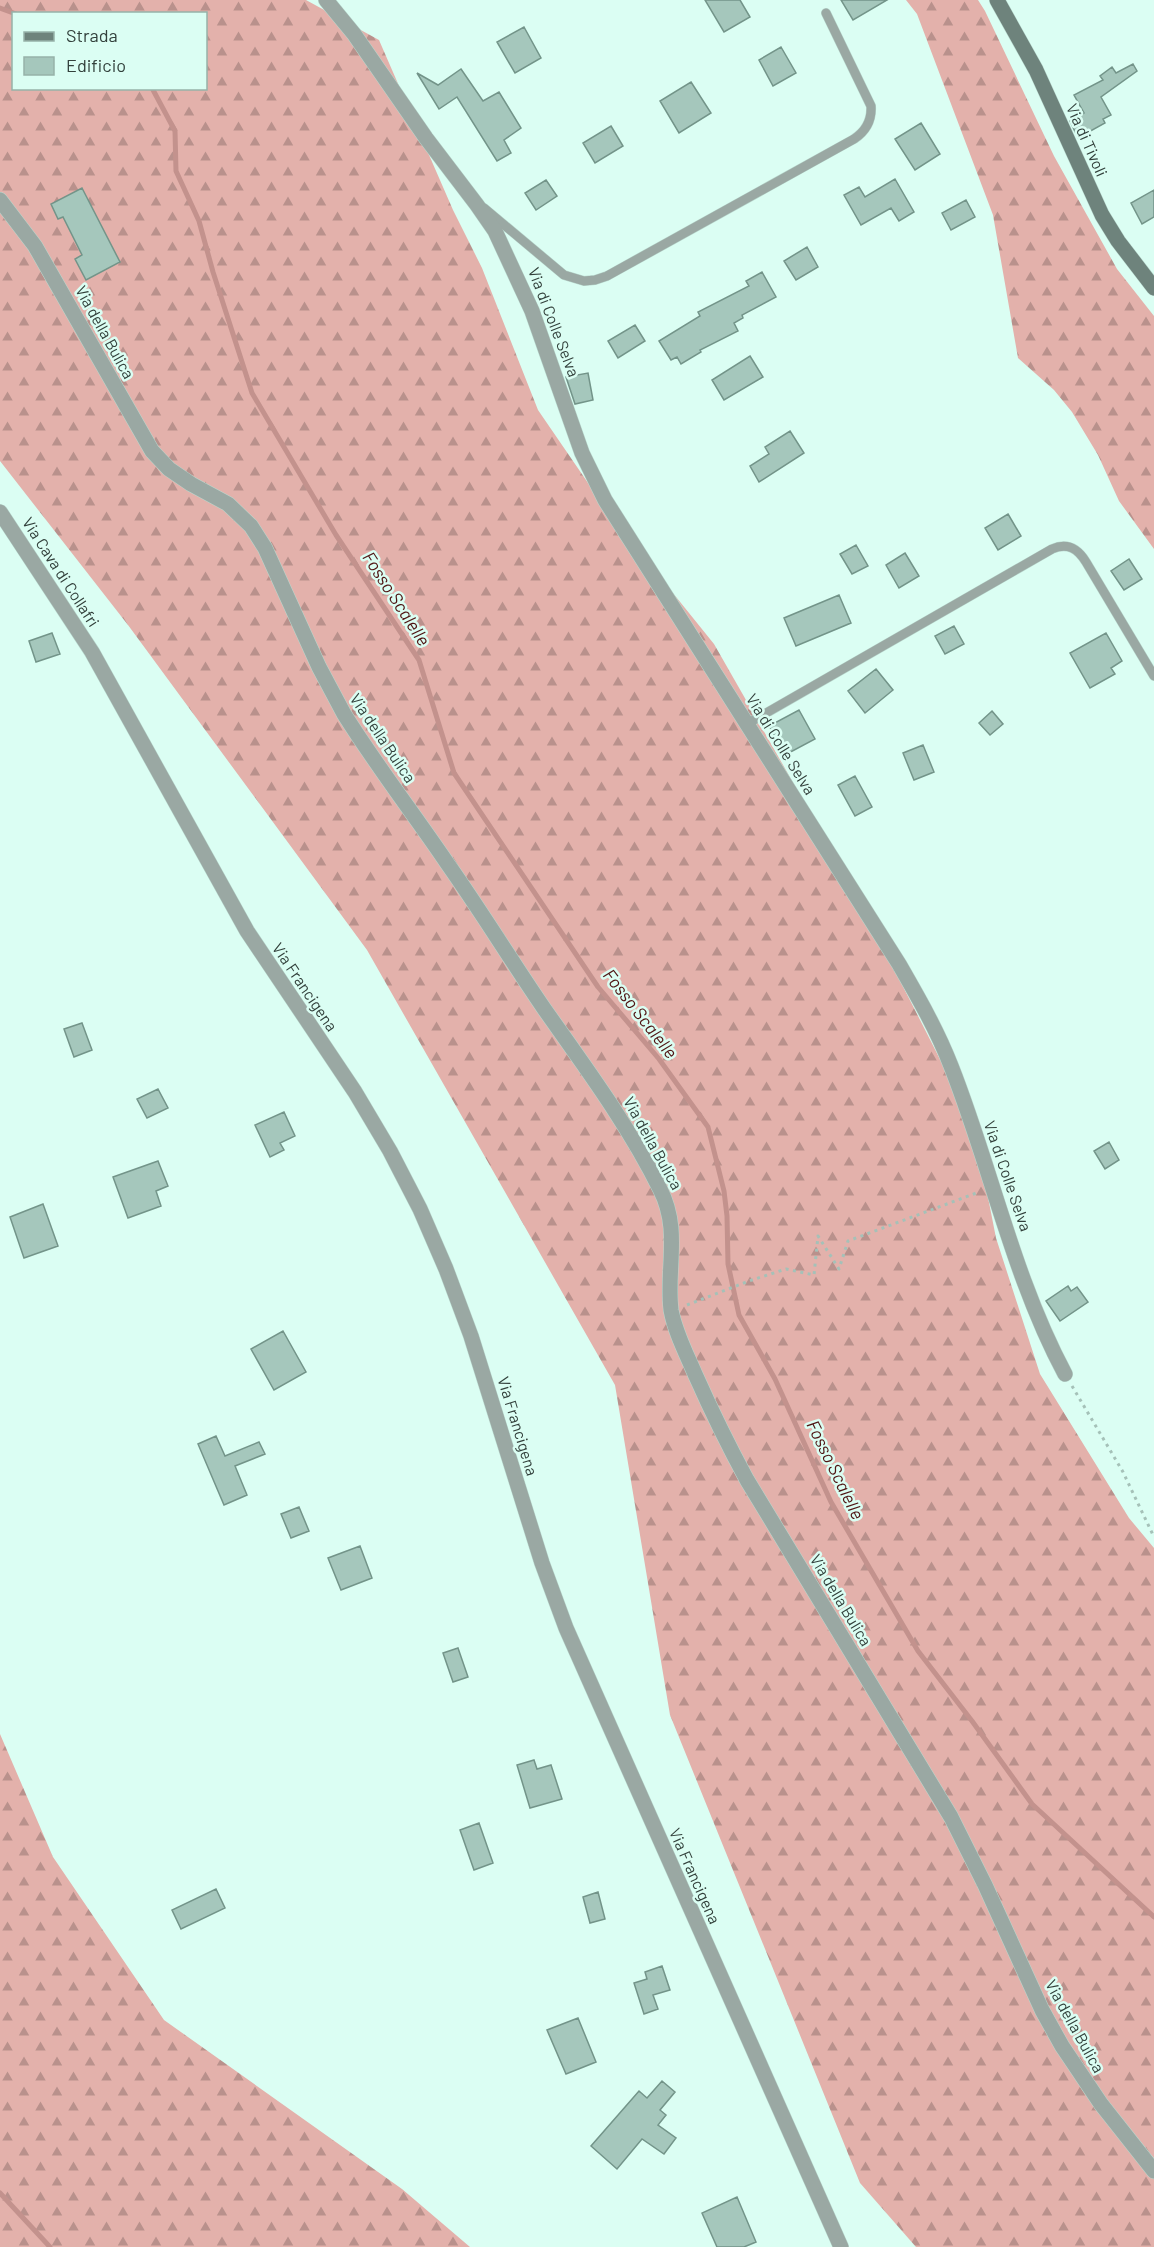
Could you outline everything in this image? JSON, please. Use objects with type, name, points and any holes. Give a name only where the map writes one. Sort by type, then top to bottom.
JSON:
[{"type":"main road","name":"Via di Tivoli","points":[[997,0],[1032,63],[1102,215],[1124,250],[1154,288]]},
{"type":"street","name":"Via di Colle Selva","points":[[326,0],[354,34],[426,138],[495,231],[514,268],[545,346],[582,453],[599,489],[899,964],[925,1009],[952,1070],[1033,1306],[1065,1374]]},
{"type":"street","name":"Via della Bulica","points":[[0,200],[35,246],[152,451],[179,477],[237,511],[257,534],[325,680],[344,714],[371,756],[463,885],[593,1077],[628,1133],[667,1206],[673,1245],[670,1281],[672,1311],[683,1348],[735,1458],[951,1817],[1058,2038],[1101,2104],[1154,2171]]},
{"type":"street","name":"Via Cava di Collafri","points":[[0,513],[92,652]]},
{"type":"street","name":"Via Francigena","points":[[92,652],[246,931],[355,1092],[399,1168],[427,1223],[447,1269],[471,1336],[542,1563],[566,1628],[841,2247]]},
{"type":"lane","points":[[471,196],[564,275],[584,281],[607,276],[854,140],[866,128],[871,113],[868,98],[826,13]]},
{"type":"lane","points":[[747,724],[1053,549],[1064,546],[1073,548],[1083,556],[1154,676]]},
{"type":"path","points":[[672,1311],[786,1269],[814,1275],[818,1236],[839,1269],[848,1241],[993,1187]]},
{"type":"path","points":[[1065,1374],[1123,1472],[1154,1537]]},
{"type":"green space","points":[[0,0],[306,0],[379,40],[453,210],[482,268],[538,410],[610,515],[714,644],[819,828],[974,1126],[996,1238],[1040,1374],[1129,1518],[1154,1548],[1154,2247],[916,2247],[860,2183],[670,1715],[615,1385],[367,950],[128,625],[0,461]]},
{"type":"green space","points":[[906,0],[978,0],[1054,156],[1117,269],[1154,316],[1154,549],[1119,501],[1098,455],[1072,412],[1054,390],[1018,358],[993,215],[917,14]]},
{"type":"green space","points":[[0,1734],[53,1857],[164,2020],[402,2189],[470,2247],[0,2247]]},
{"type":"building","points":[[705,0],[740,0],[750,17],[724,32]]},
{"type":"building","points":[[841,0],[887,0],[853,20]]},
{"type":"building","points":[[524,27],[541,58],[515,73],[497,42]]},
{"type":"building","points":[[781,47],[796,73],[773,86],[759,60]]},
{"type":"building","points":[[1133,64],[1137,71],[1101,97],[1111,115],[1103,119],[1105,123],[1078,138],[1070,121],[1084,113],[1074,95],[1103,80],[1100,76],[1112,67],[1116,73]]},
{"type":"building","points":[[461,69],[483,101],[499,92],[521,128],[504,140],[511,153],[497,161],[457,97],[439,109],[417,73],[438,85]]},
{"type":"building","points":[[691,82],[711,113],[679,133],[660,101]]},
{"type":"building","points":[[921,123],[940,154],[915,170],[895,139]]},
{"type":"building","points":[[611,126],[623,146],[595,163],[583,143]]},
{"type":"building","points":[[895,179],[914,212],[899,221],[891,208],[861,225],[844,195],[859,187],[865,197]]},
{"type":"building","points":[[546,180],[557,196],[536,210],[525,193]]},
{"type":"building","points":[[82,188],[120,262],[86,280],[75,259],[82,255],[63,217],[58,219],[51,204]]},
{"type":"building","points":[[1154,190],[1154,217],[1142,224],[1131,203]]},
{"type":"building","points":[[966,200],[975,217],[951,230],[942,213]]},
{"type":"building","points":[[807,247],[818,267],[796,280],[784,261]]},
{"type":"building","points":[[762,272],[776,297],[742,315],[743,318],[734,323],[738,331],[700,350],[701,352],[681,364],[677,357],[671,360],[659,341],[700,316],[698,312],[749,286],[746,281]]},
{"type":"building","points":[[635,325],[645,341],[618,358],[608,341]]},
{"type":"building","points":[[750,356],[763,377],[724,400],[712,380]]},
{"type":"building","points":[[588,373],[593,400],[575,404],[566,377]]},
{"type":"building","points":[[790,431],[804,453],[759,482],[750,466],[769,454],[765,447]]},
{"type":"building","points":[[1008,514],[1021,536],[998,550],[985,528]]},
{"type":"building","points":[[856,545],[868,566],[852,574],[840,554]]},
{"type":"building","points":[[905,553],[919,576],[899,588],[886,565]]},
{"type":"building","points":[[1129,559],[1142,579],[1124,590],[1111,571]]},
{"type":"building","points":[[839,595],[851,623],[796,646],[784,618]]},
{"type":"building","points":[[954,626],[964,644],[945,654],[935,636]]},
{"type":"building","points":[[52,633],[60,654],[36,662],[29,641]]},
{"type":"building","points":[[1106,633],[1122,661],[1111,668],[1115,674],[1090,688],[1070,653]]},
{"type":"building","points":[[876,669],[893,690],[865,713],[848,691]]},
{"type":"building","points":[[799,710],[815,739],[785,755],[769,726]]},
{"type":"building","points":[[992,711],[1003,724],[990,735],[979,723]]},
{"type":"building","points":[[923,745],[934,772],[914,780],[903,753]]},
{"type":"building","points":[[855,776],[872,807],[855,816],[838,785]]},
{"type":"building","points":[[82,1023],[92,1050],[74,1057],[64,1029]]},
{"type":"building","points":[[158,1089],[168,1108],[147,1118],[137,1099]]},
{"type":"building","points":[[284,1112],[295,1136],[280,1143],[284,1150],[270,1157],[255,1125]]},
{"type":"building","points":[[1109,1142],[1119,1160],[1105,1169],[1094,1151]]},
{"type":"building","points":[[158,1161],[168,1186],[156,1191],[161,1206],[128,1218],[113,1177]]},
{"type":"building","points":[[43,1204],[58,1246],[24,1258],[10,1217]]},
{"type":"building","points":[[1068,1286],[1071,1291],[1077,1287],[1088,1302],[1060,1321],[1046,1301]]},
{"type":"building","points":[[283,1331],[306,1372],[274,1390],[251,1349]]},
{"type":"building","points":[[216,1436],[225,1456],[259,1442],[265,1454],[235,1466],[247,1495],[224,1505],[198,1444]]},
{"type":"building","points":[[299,1507],[309,1531],[291,1538],[281,1514]]},
{"type":"building","points":[[360,1546],[372,1578],[341,1590],[328,1558]]},
{"type":"building","points":[[458,1648],[468,1677],[453,1682],[443,1653]]},
{"type":"building","points":[[534,1760],[537,1769],[551,1765],[562,1799],[530,1808],[517,1765]]},
{"type":"building","points":[[479,1823],[493,1863],[474,1870],[460,1830]]},
{"type":"building","points":[[216,1889],[225,1908],[181,1929],[172,1910]]},
{"type":"building","points":[[598,1892],[605,1919],[590,1923],[583,1897]]},
{"type":"building","points":[[662,1966],[670,1990],[653,1995],[658,2009],[644,2014],[634,1983],[647,1979],[645,1972]]},
{"type":"building","points":[[578,2018],[596,2062],[566,2074],[547,2030]]},
{"type":"building","points":[[662,2081],[675,2092],[660,2110],[666,2115],[658,2125],[676,2138],[664,2154],[642,2139],[617,2169],[591,2146],[639,2091],[647,2098]]},
{"type":"building","points":[[737,2197],[756,2242],[744,2247],[717,2247],[702,2213]]},
{"type":"waterway","name":"Fosso Scalelle","points":[[0,8],[12,12]]},
{"type":"waterway","name":"Fosso Scalelle","points":[[153,90],[175,131],[176,171],[199,221],[252,393],[336,535],[419,660],[454,773],[598,987],[659,1059],[708,1127],[724,1191],[728,1264],[739,1315],[775,1379],[831,1502],[918,1651],[1032,1804],[1154,1917]]},
{"type":"waterway","points":[[0,2193],[50,2247]]}]
